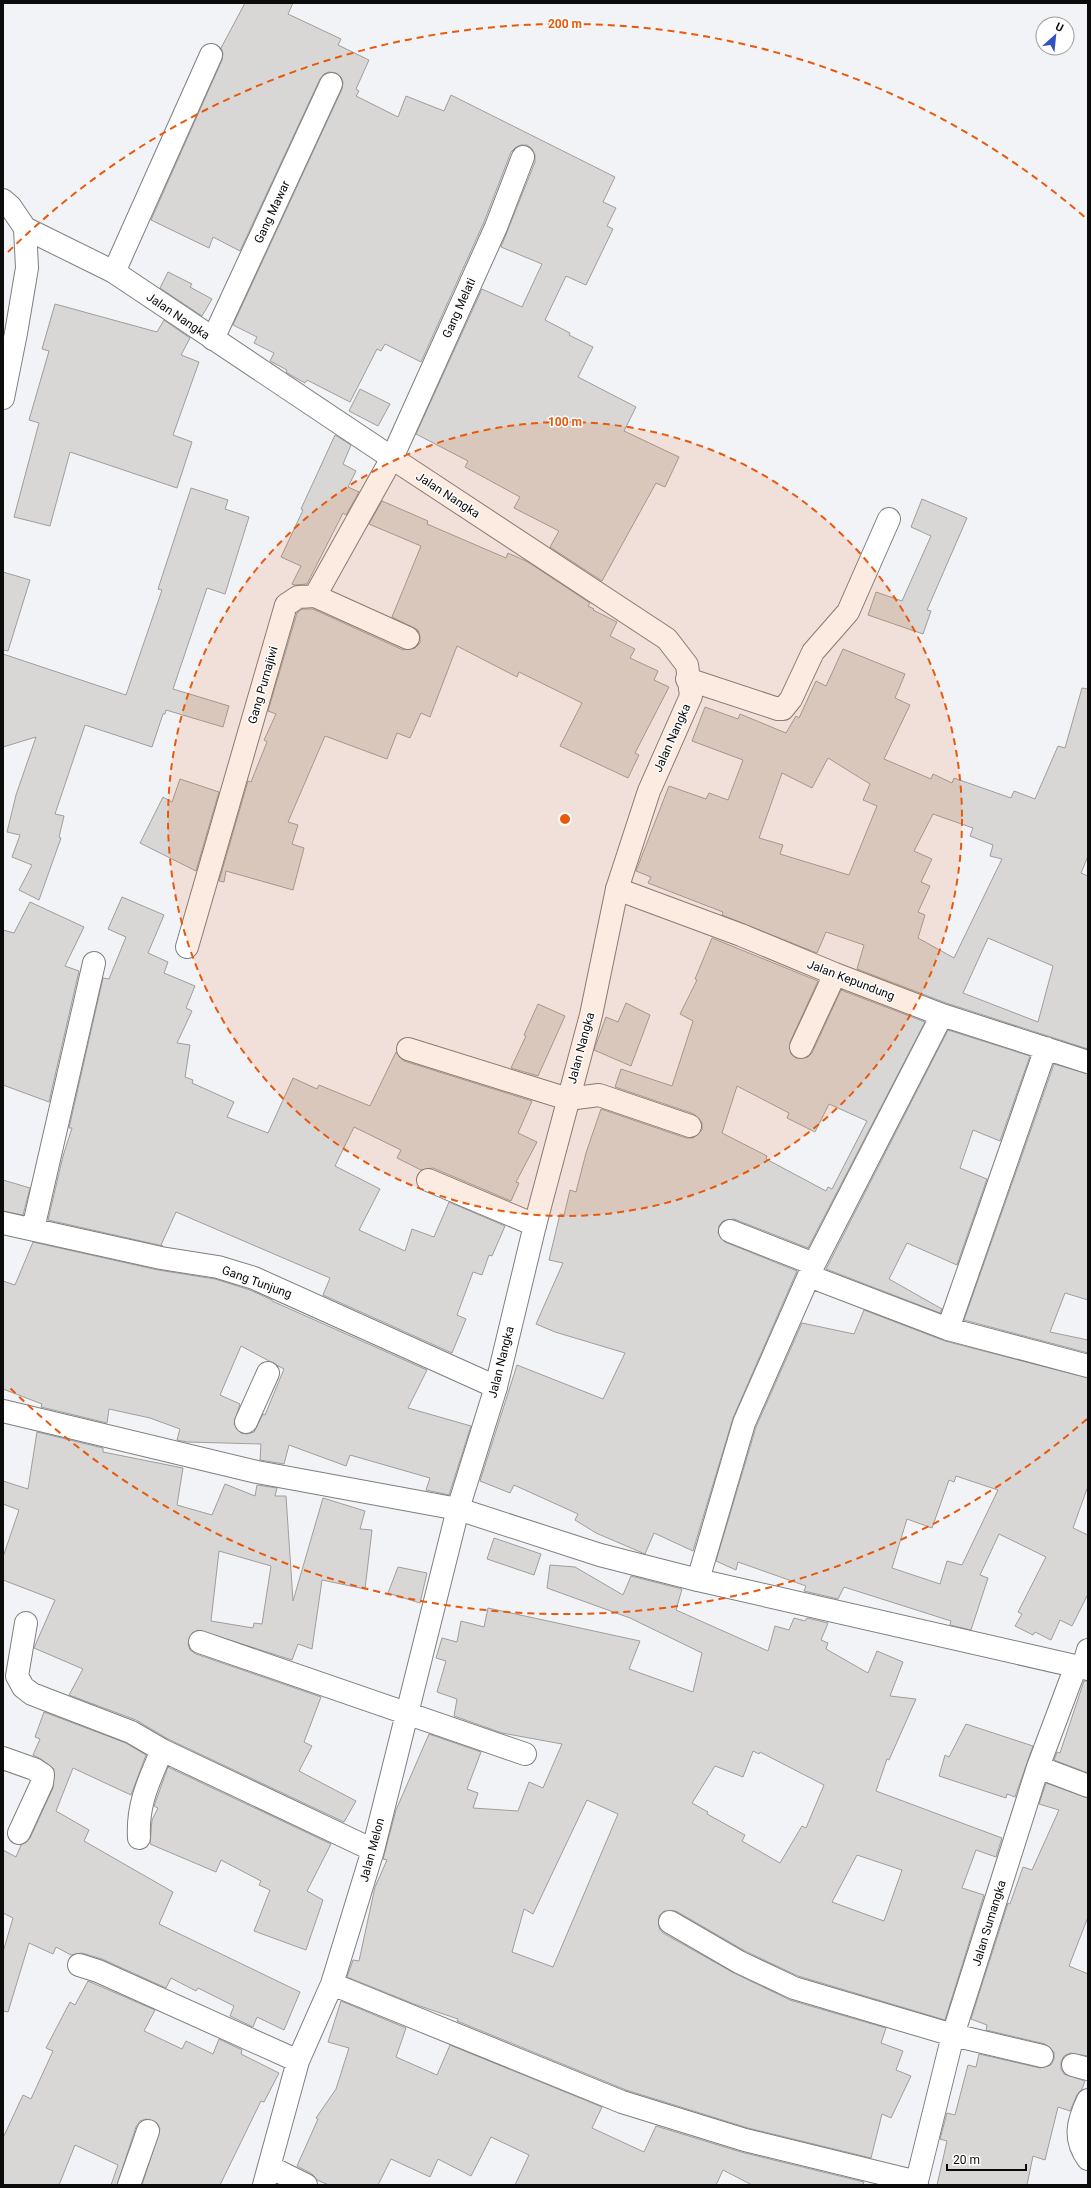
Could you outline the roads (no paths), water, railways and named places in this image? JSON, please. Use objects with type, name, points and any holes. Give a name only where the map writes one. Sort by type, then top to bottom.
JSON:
[{"type":"street","points":[[114,272],[211,54]]},
{"type":"street","name":"Gang Mawar","points":[[213,339],[331,84]]},
{"type":"street","name":"Gang Melati","points":[[392,458],[496,227],[523,157]]},
{"type":"street","points":[[3,200],[10,206],[25,228],[27,268],[3,398]]},
{"type":"street","name":"Jalan Nangka","points":[[25,228],[114,272],[392,458],[667,639],[686,665],[687,679],[691,696],[648,791],[618,889],[591,1015],[535,1225],[496,1387],[458,1509]]},
{"type":"street","points":[[392,458],[315,596],[408,638]]},
{"type":"street","points":[[687,679],[778,710],[783,709],[791,699],[813,652],[848,612],[889,520]]},
{"type":"street","name":"Gang Purnajiwi","points":[[187,948],[286,605],[293,599],[315,596]]},
{"type":"street","name":"Jalan Kepundung","points":[[618,889],[741,935],[835,974],[942,1015],[1088,1062]]},
{"type":"street","points":[[33,1229],[94,963]]},
{"type":"street","points":[[801,1047],[835,974]]},
{"type":"street","points":[[698,1580],[744,1423],[811,1270],[942,1015]]},
{"type":"street","points":[[948,1329],[1046,1048]]},
{"type":"street","points":[[408,1049],[568,1099],[599,1095],[690,1126]]},
{"type":"street","points":[[428,1180],[535,1225]]},
{"type":"street","name":"Gang Tunjung","points":[[3,1222],[161,1258],[218,1267],[254,1278],[496,1387]]},
{"type":"street","points":[[730,1231],[811,1270],[948,1329],[1088,1366]]},
{"type":"street","points":[[246,1422],[268,1373]]},
{"type":"street","points":[[3,1411],[256,1472],[458,1509],[600,1555],[698,1580],[1084,1663]]},
{"type":"street","name":"Jalan Melon","points":[[267,2176],[298,2061],[332,1984],[373,1850],[458,1509]]},
{"type":"street","points":[[26,1623],[17,1676],[23,1687],[32,1694],[131,1732],[162,1750],[373,1850]]},
{"type":"street","points":[[200,1642],[525,1754]]},
{"type":"street","name":"Jalan Sumangka","points":[[916,2183],[953,2035],[1038,1767],[1084,1663]]},
{"type":"street","points":[[139,1838],[138,1818],[142,1798],[162,1750]]},
{"type":"street","points":[[3,1758],[34,1768],[43,1775],[42,1782],[19,1833]]},
{"type":"street","points":[[1038,1767],[1088,1786]]},
{"type":"street","points":[[670,1922],[739,1962],[794,1988],[953,2035],[1042,2056]]},
{"type":"street","points":[[79,1965],[98,1971],[298,2061]]},
{"type":"street","points":[[332,1984],[622,2102],[745,2140],[916,2183]]},
{"type":"street","points":[[1088,2100],[1082,2113],[1078,2140],[1088,2159]]},
{"type":"street","points":[[129,2185],[148,2131]]},
{"type":"street","points":[[267,2176],[306,2185]]}]
